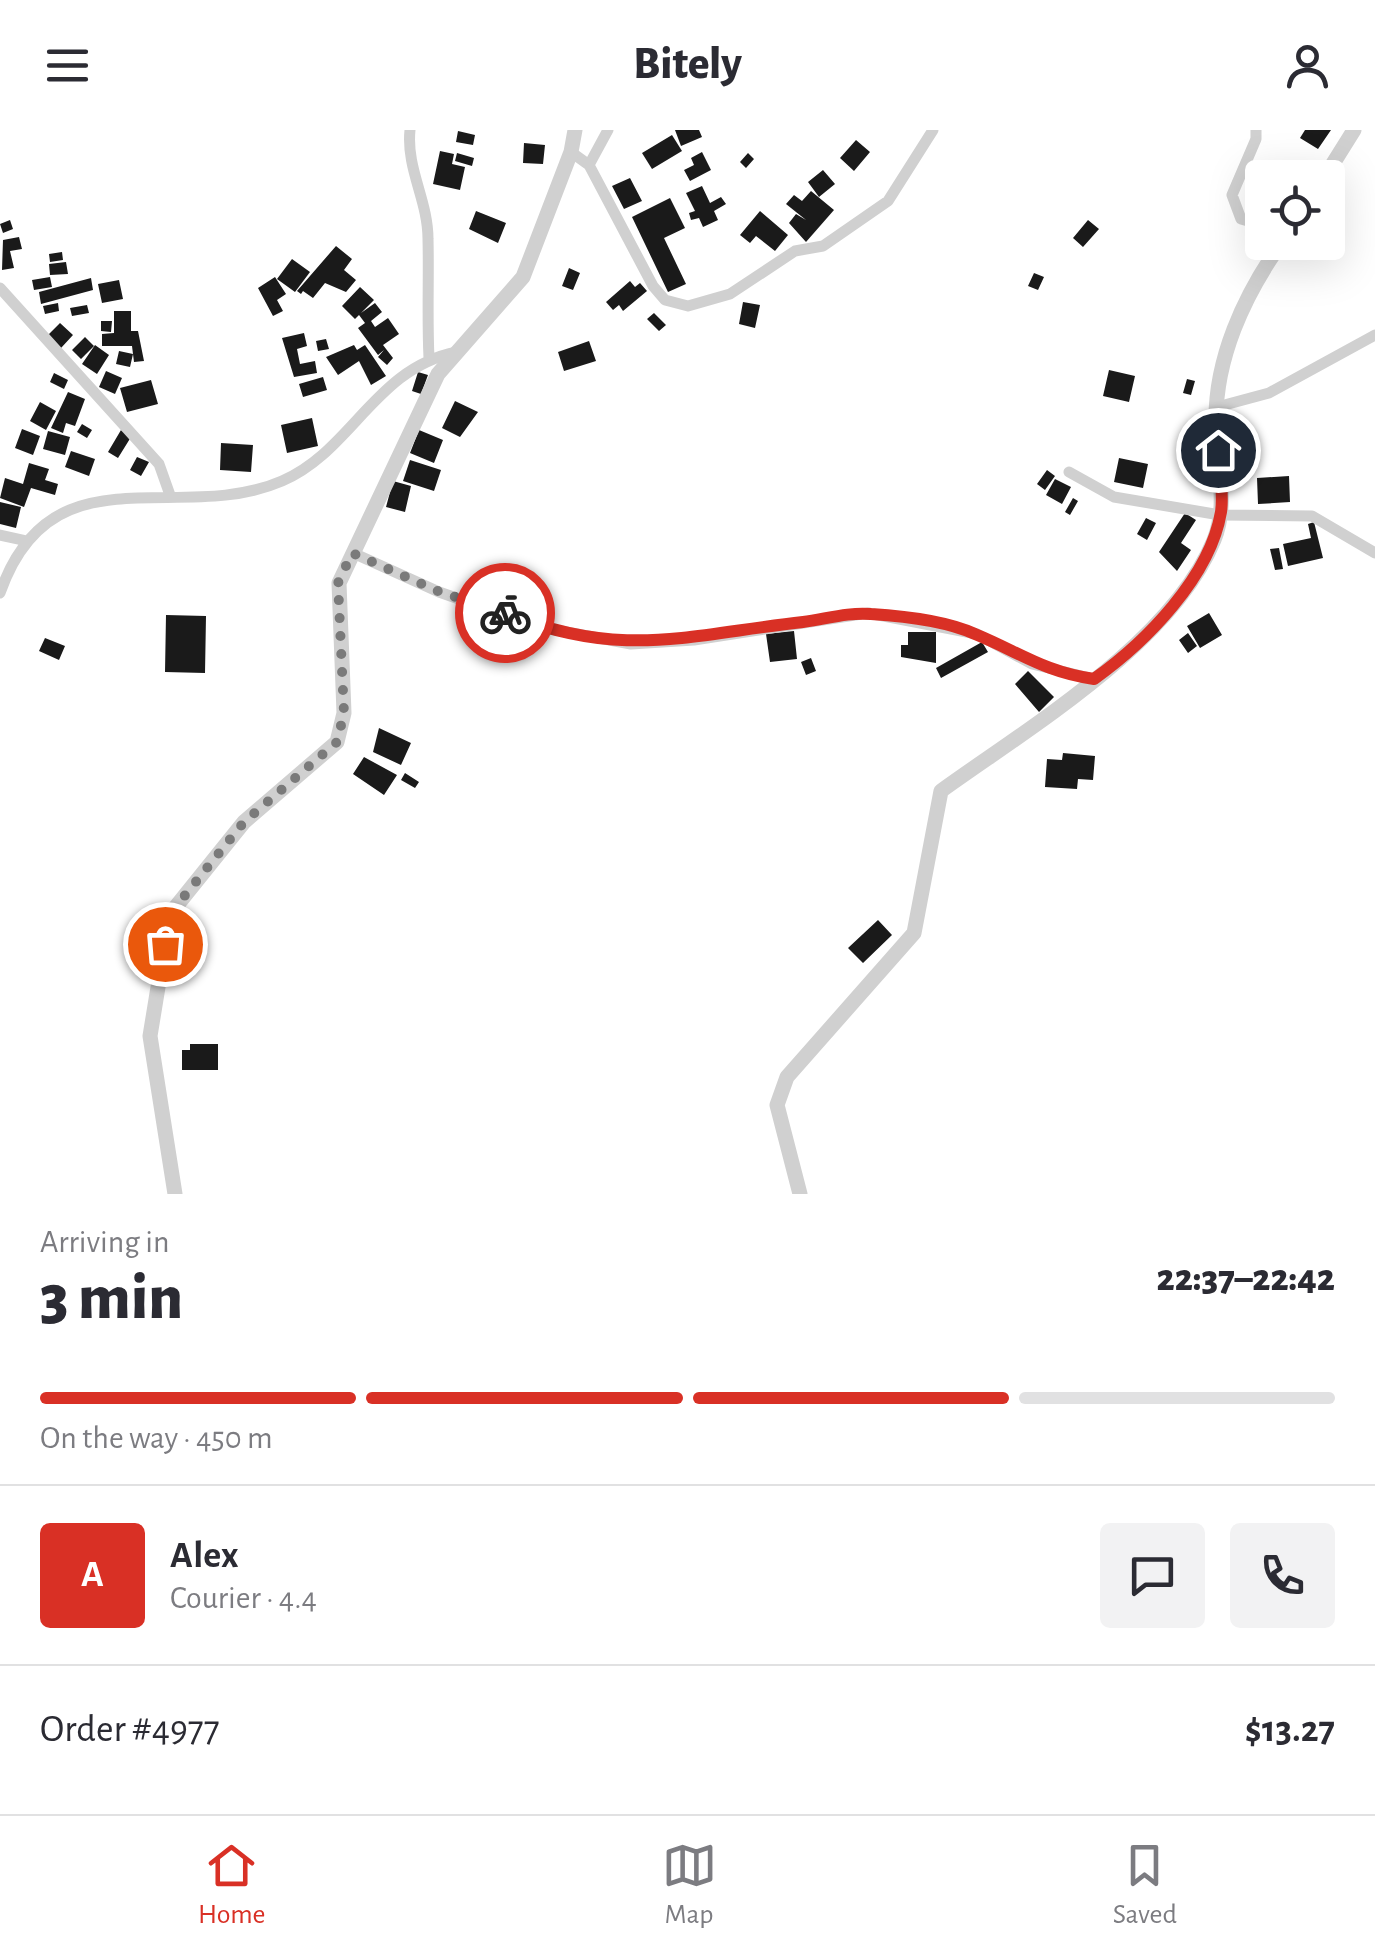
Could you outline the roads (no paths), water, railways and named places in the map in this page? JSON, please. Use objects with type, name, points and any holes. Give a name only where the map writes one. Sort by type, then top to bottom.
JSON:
[{"type":"street","points":[[410,130],[410,168],[429,236],[425,291],[429,358]]},
{"type":"street","points":[[174,1194],[150,1036],[170,914],[244,822],[337,742],[344,713],[338,583],[438,374],[523,277],[571,152],[574,130]]},
{"type":"street","points":[[589,165],[608,130]]},
{"type":"street","points":[[571,152],[589,165],[653,286],[665,300],[688,306],[730,294],[795,251],[824,246],[888,200],[932,130]]},
{"type":"street","points":[[1245,220],[1241,219],[1232,195],[1256,130]]},
{"type":"street","points":[[1335,160],[1354,130]]},
{"type":"street","points":[[800,1194],[778,1104],[786,1077],[914,933],[941,791],[1122,660],[1186,586],[1214,540],[1220,515],[1217,407],[1222,369],[1248,288],[1269,260]]},
{"type":"street","points":[[0,288],[159,464],[170,495]]},
{"type":"street","points":[[1217,407],[1268,392],[1375,335]]},
{"type":"street","points":[[0,593],[27,541],[62,512],[141,494],[238,496],[285,480],[343,435],[398,375],[429,358],[456,352]]},
{"type":"street","points":[[1070,472],[1114,497],[1220,515],[1312,516],[1375,553]]},
{"type":"street","points":[[0,536],[27,541]]},
{"type":"street","points":[[352,553],[440,592],[539,627],[631,644],[694,640],[868,614],[949,626],[976,634],[1032,664],[1094,679]]}]
